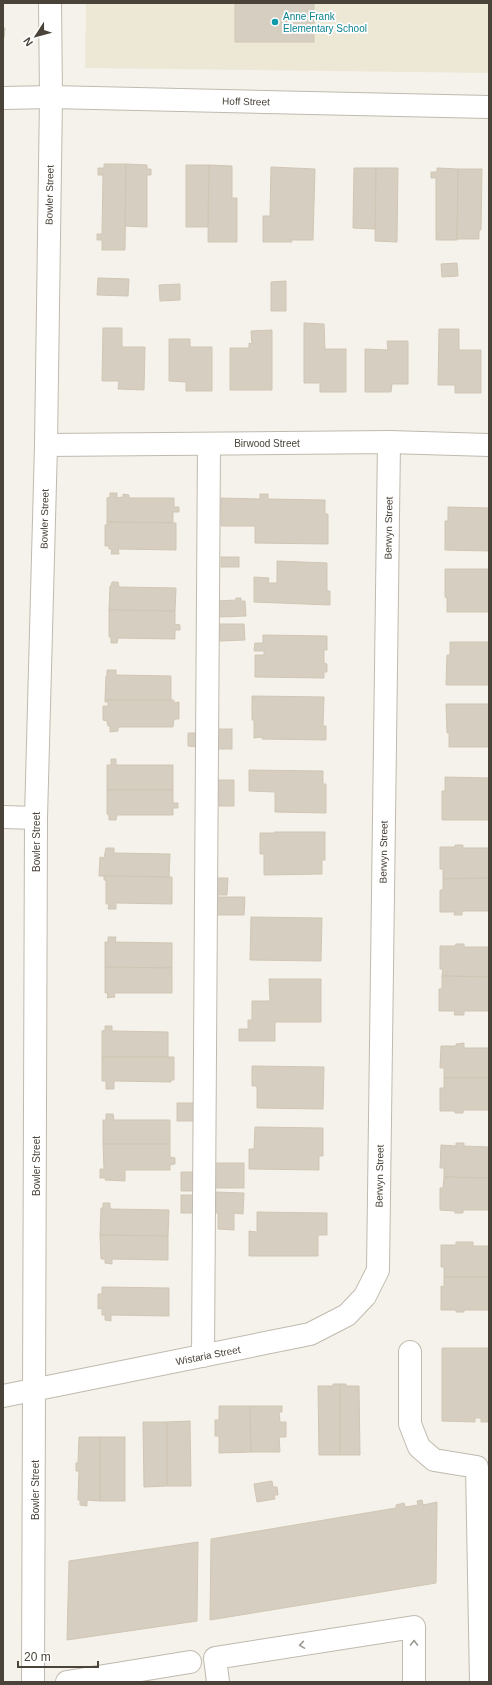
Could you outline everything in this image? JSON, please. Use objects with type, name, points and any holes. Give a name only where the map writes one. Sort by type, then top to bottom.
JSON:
[{"type":"street","name":"Bowler Street","points":[[33,1682],[36,818],[46,445],[51,97],[50,3]]},
{"type":"street","name":"Hoff Street","points":[[3,98],[51,97],[489,107]]},
{"type":"street","name":"Birwood Street","points":[[46,445],[389,442],[489,445]]},
{"type":"street","name":"Berwyn Street","points":[[378,1261],[389,442]]},
{"type":"street","points":[[203,1356],[209,444]]},
{"type":"street","points":[[3,817],[36,818]]},
{"type":"street","name":"Wistaria Street","points":[[3,1396],[310,1334],[347,1315],[365,1296],[378,1270],[378,1261]]},
{"type":"street","points":[[410,1352],[410,1424],[419,1447],[434,1460],[483,1466],[481,1682]]},
{"type":"street","points":[[218,1682],[215,1658],[414,1627],[414,1682]]},
{"type":"street","points":[[67,1682],[190,1662]]},
{"type":"shaded area","points":[[86,3],[489,3],[489,73],[85,68]]},
{"type":"building","name":"Anne Frank Elementary School","points":[[235,3],[314,3],[314,42],[235,42]]},
{"type":"building","points":[[3,28],[5,28],[4,38],[3,38]]},
{"type":"building","points":[[104,164],[126,164],[125,250],[102,250],[102,240],[97,240],[97,234],[102,234],[103,175],[98,175],[98,168],[104,168]]},
{"type":"building","points":[[126,164],[147,165],[147,169],[151,169],[151,175],[147,175],[147,227],[125,226]]},
{"type":"building","points":[[186,165],[209,165],[208,227],[186,227]]},
{"type":"building","points":[[209,165],[232,166],[232,198],[237,198],[237,242],[208,242]]},
{"type":"building","points":[[271,167],[315,169],[313,240],[263,242],[263,216],[270,216]]},
{"type":"building","points":[[354,168],[376,168],[376,229],[353,228]]},
{"type":"building","points":[[376,168],[398,168],[397,242],[375,241]]},
{"type":"building","points":[[437,168],[458,169],[457,240],[436,240],[436,178],[431,178],[431,172],[437,172]]},
{"type":"building","points":[[458,169],[482,169],[481,230],[479,230],[479,239],[457,239]]},
{"type":"building","points":[[457,263],[458,276],[442,277],[441,264]]},
{"type":"building","points":[[98,278],[129,279],[128,296],[97,295]]},
{"type":"building","points":[[286,281],[286,311],[271,311],[271,282]]},
{"type":"building","points":[[180,284],[180,300],[160,301],[159,285]]},
{"type":"building","points":[[304,323],[324,324],[325,349],[346,349],[346,392],[320,392],[320,383],[304,383]]},
{"type":"building","points":[[103,328],[122,328],[122,347],[145,347],[144,390],[118,389],[119,381],[102,381]]},
{"type":"building","points":[[439,329],[459,329],[459,350],[481,350],[481,393],[455,393],[455,385],[438,385]]},
{"type":"building","points":[[272,330],[272,390],[230,390],[230,348],[249,348],[249,343],[252,344],[251,331]]},
{"type":"building","points":[[169,339],[190,339],[190,347],[212,347],[212,391],[186,391],[186,382],[169,381]]},
{"type":"building","points":[[387,341],[408,341],[408,384],[392,384],[391,392],[365,392],[365,349],[388,350]]},
{"type":"building","points":[[110,493],[117,493],[117,498],[123,497],[123,494],[129,495],[129,498],[174,498],[174,507],[179,507],[179,512],[173,512],[173,523],[107,522],[107,498],[110,497]]},
{"type":"building","points":[[260,494],[268,494],[268,499],[325,500],[325,514],[328,514],[328,544],[255,543],[255,526],[221,526],[221,498],[260,499]]},
{"type":"building","points":[[448,507],[489,508],[489,551],[445,550],[445,521],[448,521]]},
{"type":"building","points":[[107,522],[176,523],[176,550],[118,549],[119,554],[111,554],[112,549],[109,549],[109,546],[105,546],[105,525],[107,525]]},
{"type":"building","points":[[221,557],[239,557],[239,567],[221,567]]},
{"type":"building","points":[[277,561],[327,563],[327,591],[330,591],[330,605],[254,602],[254,577],[269,578],[268,583],[277,583]]},
{"type":"building","points":[[445,569],[489,569],[489,612],[447,612],[447,598],[445,597]]},
{"type":"building","points":[[112,582],[118,582],[119,587],[176,588],[175,611],[109,610],[110,586]]},
{"type":"building","points":[[236,598],[241,598],[241,601],[245,601],[246,616],[219,617],[218,601],[236,600]]},
{"type":"building","points":[[109,610],[175,611],[175,624],[180,625],[180,630],[175,630],[175,639],[118,638],[117,643],[111,643],[111,637],[109,637]]},
{"type":"building","points":[[219,624],[244,624],[245,640],[220,641]]},
{"type":"building","points":[[263,635],[327,636],[327,650],[324,650],[324,663],[327,664],[327,672],[324,672],[324,678],[255,677],[255,655],[264,655],[264,651],[254,651],[255,643],[263,643]]},
{"type":"building","points":[[450,642],[489,642],[489,685],[446,685],[447,655],[450,655]]},
{"type":"building","points":[[107,670],[116,670],[116,675],[171,676],[171,700],[105,700]]},
{"type":"building","points":[[252,696],[324,697],[323,726],[326,726],[326,740],[262,739],[263,737],[254,738]]},
{"type":"building","points":[[105,700],[174,700],[174,703],[179,702],[179,719],[174,719],[173,727],[118,727],[118,731],[110,732],[110,726],[108,726],[107,721],[103,720],[103,706],[108,706],[108,702],[105,702]]},
{"type":"building","points":[[446,704],[489,704],[489,747],[449,747]]},
{"type":"building","points":[[217,729],[232,729],[232,749],[217,749]]},
{"type":"building","points":[[188,733],[198,733],[198,747],[188,746]]},
{"type":"building","points":[[111,759],[116,759],[116,765],[173,765],[173,790],[107,790],[107,765],[111,765]]},
{"type":"building","points":[[249,770],[323,771],[323,784],[326,784],[326,813],[275,812],[275,792],[249,791]]},
{"type":"building","points":[[445,777],[489,778],[489,820],[442,820],[442,791],[445,791]]},
{"type":"building","points":[[218,780],[234,780],[234,806],[219,806]]},
{"type":"building","points":[[107,790],[173,790],[173,803],[178,803],[178,808],[173,808],[173,815],[117,815],[116,820],[109,820],[109,815],[107,814]]},
{"type":"building","points":[[325,832],[325,860],[322,860],[322,874],[264,875],[264,854],[260,854],[260,833]]},
{"type":"building","points":[[455,845],[463,845],[463,848],[489,848],[489,878],[443,879],[443,869],[440,869],[440,847],[455,847]]},
{"type":"building","points":[[106,848],[114,848],[114,853],[170,854],[169,877],[99,876],[100,857],[104,858]]},
{"type":"building","points":[[104,876],[172,877],[172,904],[116,903],[116,909],[108,909],[109,904],[106,904],[106,880],[104,880]]},
{"type":"building","points":[[215,878],[228,878],[227,895],[215,895]]},
{"type":"building","points":[[489,878],[489,911],[462,911],[462,915],[454,915],[455,912],[440,912],[440,890],[443,890],[443,879]]},
{"type":"building","points":[[216,897],[245,897],[244,915],[216,915]]},
{"type":"building","points":[[251,917],[322,918],[321,961],[250,960]]},
{"type":"building","points":[[108,937],[116,937],[115,942],[172,943],[172,968],[105,967],[105,942],[108,942]]},
{"type":"building","points":[[456,944],[464,944],[464,947],[489,947],[489,977],[442,976],[443,969],[440,969],[440,946],[455,946]]},
{"type":"building","points":[[105,967],[172,968],[172,993],[114,993],[115,997],[107,998],[108,993],[105,993]]},
{"type":"building","points":[[442,976],[489,977],[489,1011],[464,1011],[464,1015],[454,1015],[455,1011],[439,1011],[439,989],[442,989]]},
{"type":"building","points":[[269,979],[321,979],[321,1022],[275,1022],[275,1041],[239,1041],[239,1029],[248,1029],[248,1020],[252,1020],[252,1001],[270,1001]]},
{"type":"building","points":[[105,1026],[112,1026],[112,1031],[168,1032],[168,1057],[102,1057],[102,1031],[105,1030]]},
{"type":"building","points":[[464,1043],[464,1048],[489,1048],[489,1078],[444,1078],[444,1068],[440,1068],[441,1046],[456,1046],[456,1044]]},
{"type":"building","points":[[102,1057],[174,1057],[174,1080],[171,1080],[171,1082],[114,1081],[114,1089],[106,1089],[106,1081],[102,1081]]},
{"type":"building","points":[[252,1066],[324,1067],[323,1109],[257,1108],[257,1086],[252,1086]]},
{"type":"building","points":[[444,1078],[489,1078],[489,1110],[463,1110],[463,1113],[455,1113],[455,1111],[440,1111],[440,1088],[444,1088]]},
{"type":"building","points":[[177,1103],[194,1103],[194,1121],[177,1121]]},
{"type":"building","points":[[106,1114],[113,1114],[114,1120],[170,1120],[170,1144],[103,1144],[103,1120],[106,1120]]},
{"type":"building","points":[[255,1127],[323,1128],[323,1156],[319,1156],[319,1170],[249,1169],[249,1149],[254,1149]]},
{"type":"building","points":[[456,1143],[464,1143],[464,1146],[489,1147],[489,1178],[444,1177],[444,1168],[440,1168],[441,1145],[456,1146]]},
{"type":"building","points":[[103,1144],[170,1144],[170,1157],[175,1158],[175,1164],[170,1165],[170,1170],[125,1170],[125,1181],[105,1180],[106,1178],[100,1178],[100,1169],[104,1169]]},
{"type":"building","points":[[212,1163],[244,1163],[244,1188],[212,1188]]},
{"type":"building","points":[[181,1172],[195,1172],[194,1191],[181,1191]]},
{"type":"building","points":[[444,1177],[489,1178],[489,1210],[463,1210],[463,1213],[455,1213],[455,1211],[440,1210],[440,1188],[443,1188]]},
{"type":"building","points":[[216,1192],[244,1193],[243,1214],[234,1213],[234,1230],[218,1229]]},
{"type":"building","points":[[181,1195],[194,1195],[194,1213],[181,1213]]},
{"type":"building","points":[[103,1203],[110,1203],[110,1209],[169,1210],[168,1236],[100,1235],[101,1208],[103,1208]]},
{"type":"building","points":[[257,1212],[327,1213],[327,1235],[318,1235],[318,1256],[249,1256],[249,1231],[257,1232]]},
{"type":"building","points":[[100,1235],[168,1236],[168,1260],[112,1259],[112,1264],[105,1263],[105,1259],[101,1259]]},
{"type":"building","points":[[456,1242],[473,1242],[473,1246],[489,1246],[489,1277],[444,1277],[444,1267],[441,1267],[441,1245],[456,1245]]},
{"type":"building","points":[[444,1277],[489,1277],[489,1310],[464,1310],[464,1312],[456,1312],[456,1310],[441,1310],[441,1286],[444,1287]]},
{"type":"building","points":[[102,1287],[169,1288],[169,1316],[111,1315],[111,1321],[105,1320],[105,1315],[102,1315],[102,1308],[98,1309],[98,1294],[102,1294]]},
{"type":"building","points":[[442,1348],[489,1348],[489,1422],[481,1422],[481,1418],[475,1418],[475,1422],[442,1421]]},
{"type":"building","points":[[333,1384],[340,1384],[340,1455],[319,1455],[318,1386],[333,1386]]},
{"type":"building","points":[[340,1384],[346,1384],[346,1386],[359,1386],[360,1455],[340,1455]]},
{"type":"building","points":[[219,1406],[250,1406],[251,1452],[219,1453],[219,1436],[215,1436],[215,1420],[219,1420]]},
{"type":"building","points":[[250,1406],[282,1406],[282,1412],[279,1412],[280,1422],[286,1422],[286,1437],[279,1437],[280,1452],[251,1452]]},
{"type":"building","points":[[190,1421],[191,1486],[167,1486],[167,1422]]},
{"type":"building","points":[[143,1422],[167,1422],[167,1486],[144,1487]]},
{"type":"building","points":[[79,1437],[100,1437],[100,1501],[87,1500],[87,1506],[80,1505],[80,1500],[78,1500],[79,1471],[76,1471],[76,1463],[78,1463]]},
{"type":"building","points":[[100,1437],[125,1437],[125,1501],[100,1501]]},
{"type":"building","points":[[272,1481],[273,1487],[277,1487],[278,1495],[274,1495],[275,1499],[257,1502],[254,1484]]},
{"type":"building","points":[[422,1500],[423,1505],[437,1502],[436,1583],[210,1620],[211,1539],[396,1508],[396,1505],[404,1503],[405,1507],[418,1505],[417,1501]]},
{"type":"building","points":[[198,1542],[197,1621],[67,1640],[69,1561]]},
{"type":"place","name":"Anne Frank Elementary School","points":[[275,22]]}]
